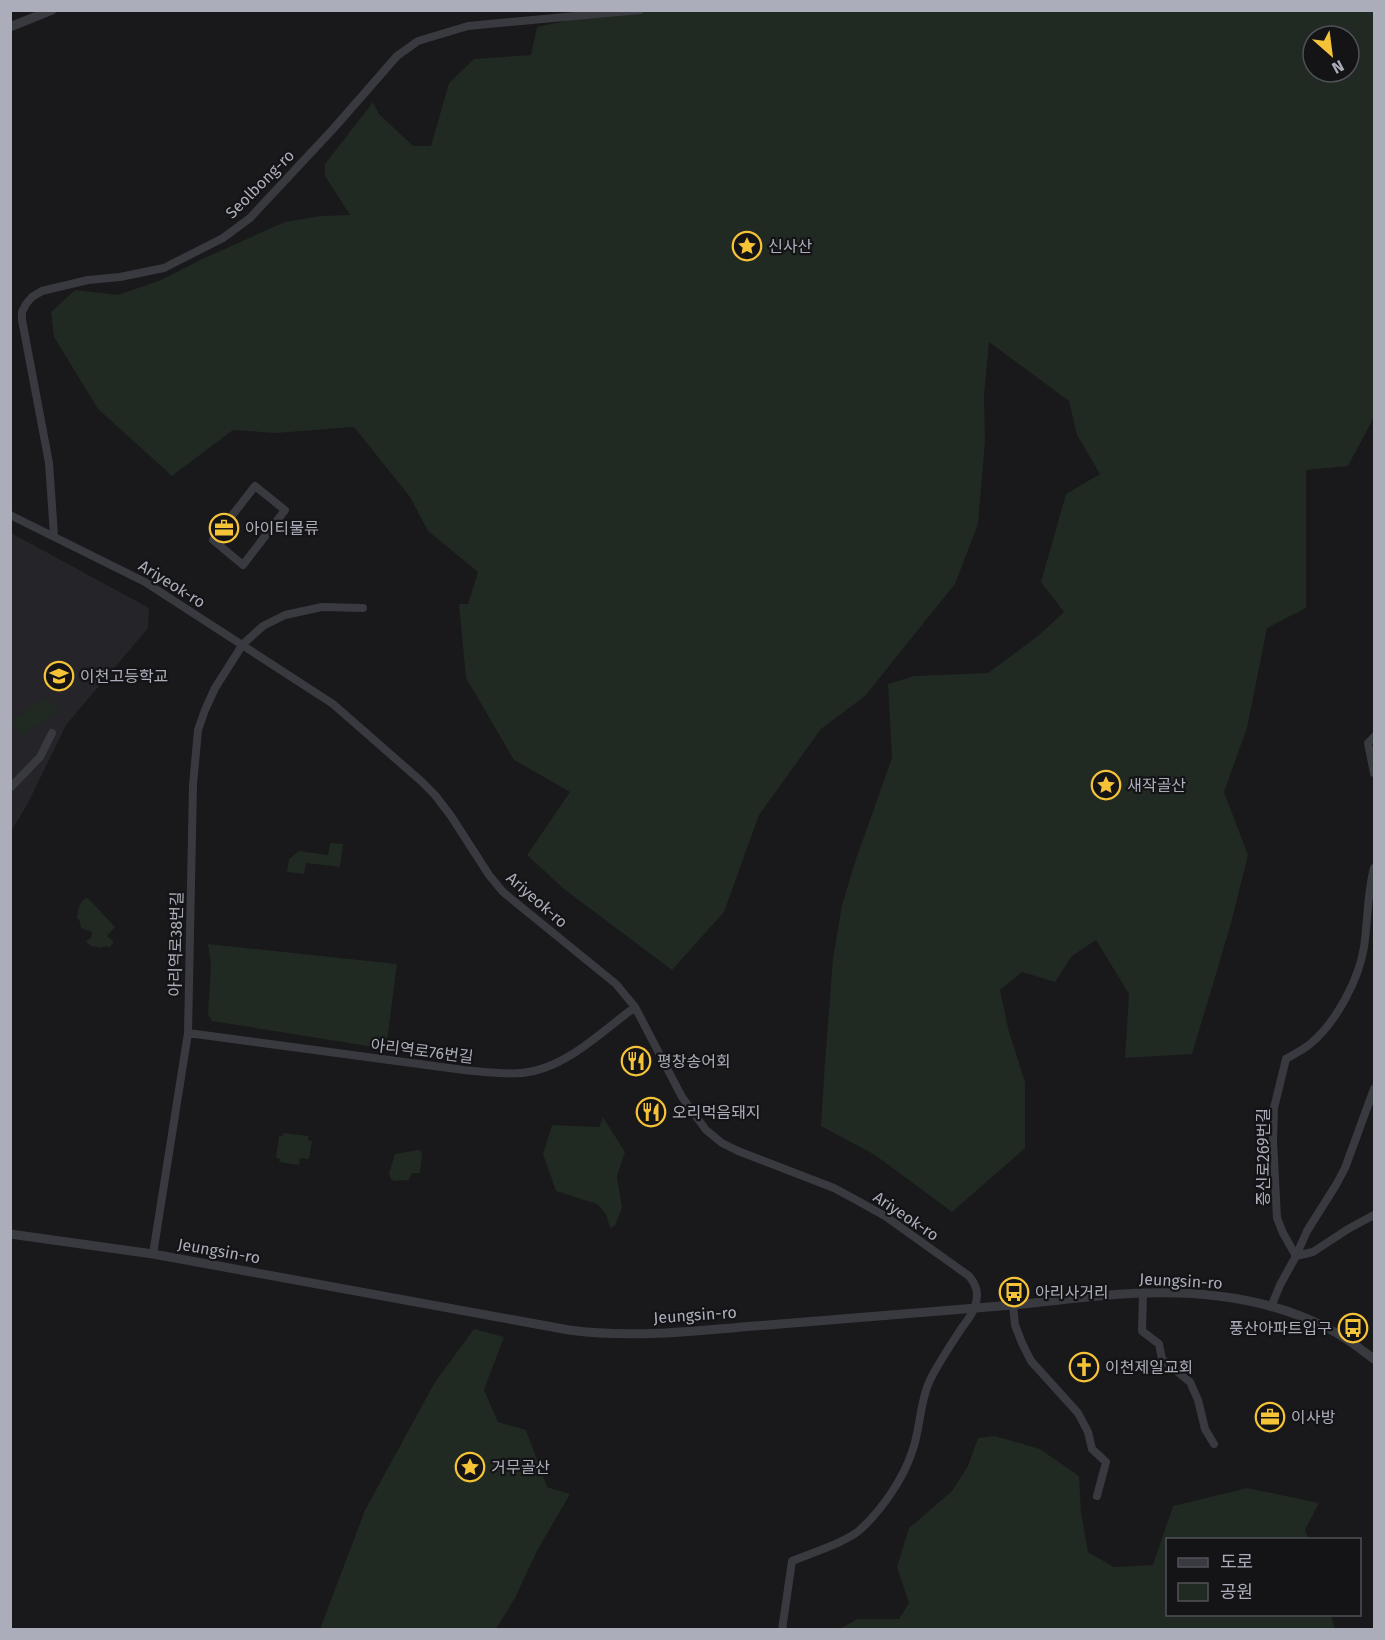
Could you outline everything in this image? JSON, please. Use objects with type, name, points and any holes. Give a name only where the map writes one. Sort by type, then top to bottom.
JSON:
[{"type":"street","points":[[10,27],[52,10]]},
{"type":"street","name":"Seolbong-ro","points":[[54,536],[49,463],[22,320],[22,312],[32,297],[42,291],[88,280],[120,277],[164,268],[223,238],[250,218],[397,56],[418,41],[468,26],[640,10]]},
{"type":"street","points":[[255,486],[285,510],[243,565],[213,540],[255,486]]},
{"type":"street","name":"Ariyeok-ro","points":[[10,515],[132,574],[333,704],[435,795],[503,892],[616,984],[635,1007],[682,1097],[706,1130],[722,1143],[738,1151],[834,1188],[885,1216],[969,1276],[978,1294],[975,1308]]},
{"type":"street","name":"아리역로38번길","points":[[153,1254],[188,1033],[193,785],[197,740],[205,710],[214,688],[243,644],[263,626],[285,615],[322,607],[363,608]]},
{"type":"street","points":[[10,788],[40,757],[52,734]]},
{"type":"street","points":[[1374,737],[1368,743],[1374,773]]},
{"type":"street","name":"증신로269번길","points":[[1296,1256],[1277,1218],[1273,1140],[1274,1108],[1286,1059],[1309,1045],[1325,1029],[1340,1009],[1357,971],[1363,949],[1374,868]]},
{"type":"street","name":"아리역로76번길","points":[[188,1033],[464,1070],[516,1073],[533,1071],[571,1055],[635,1007]]},
{"type":"street","points":[[1271,1306],[1308,1231],[1345,1168],[1374,1089]]},
{"type":"street","points":[[1296,1256],[1313,1252],[1374,1215]]},
{"type":"street","name":"Jeungsin-ro","points":[[10,1234],[153,1254],[597,1334],[691,1331],[1143,1293],[1199,1293],[1271,1306],[1302,1316],[1350,1341],[1374,1359]]},
{"type":"street","points":[[1143,1293],[1142,1331],[1159,1344],[1162,1359],[1190,1382],[1198,1400],[1205,1429],[1214,1444]]},
{"type":"street","points":[[1013,1305],[1015,1325],[1031,1361],[1078,1413],[1088,1432],[1092,1449],[1106,1462],[1097,1496]]},
{"type":"street","points":[[782,1629],[792,1561],[843,1541],[861,1530],[879,1509],[900,1479],[913,1451],[921,1405],[929,1382],[975,1308]]},
{"type":"shaded area","name":"이천고등학교","points":[[11,533],[149,608],[148,628],[66,725],[27,805],[11,831]]},
{"type":"green space","points":[[617,10],[1374,11],[1374,420],[1348,466],[1306,470],[1306,608],[1267,628],[1247,728],[1224,792],[1248,855],[1230,927],[1192,1054],[1125,1058],[1129,994],[1096,940],[1072,956],[1055,982],[1022,972],[1000,990],[1009,1032],[1025,1082],[1025,1148],[952,1212],[875,1155],[821,1126],[833,959],[842,905],[892,758],[888,684],[914,676],[988,673],[1038,636],[1064,612],[1041,582],[1066,494],[1100,474],[1077,435],[1069,401],[989,342],[984,396],[985,441],[978,524],[955,584],[865,696],[821,729],[759,815],[724,912],[672,970],[564,889],[527,855],[570,792],[514,760],[466,678],[459,604],[468,604],[478,572],[428,531],[410,497],[354,427],[276,433],[233,430],[172,476],[98,409],[54,337],[51,312],[75,290],[118,295],[161,280],[285,222],[320,216],[350,215],[325,176],[325,164],[373,102],[379,114],[413,146],[431,146],[449,83],[474,59],[531,55],[537,27]]},
{"type":"green space","points":[[47,697],[57,712],[22,736],[12,720]]},
{"type":"green space","points":[[330,843],[343,844],[340,867],[306,863],[304,874],[287,871],[289,859],[299,851],[328,855]]},
{"type":"green space","points":[[86,898],[115,927],[107,936],[114,942],[109,948],[107,946],[92,947],[86,941],[91,938],[92,932],[81,928],[79,919],[77,919],[80,905]]},
{"type":"green space","points":[[208,944],[397,964],[386,1049],[212,1021],[208,1014],[211,965]]},
{"type":"green space","points":[[603,1117],[625,1152],[617,1176],[622,1208],[615,1226],[610,1228],[606,1214],[597,1204],[556,1191],[543,1154],[552,1125],[599,1127]]},
{"type":"green space","points":[[283,1133],[309,1136],[308,1140],[312,1141],[309,1159],[300,1158],[299,1165],[279,1162],[280,1159],[276,1158],[279,1136],[283,1136]]},
{"type":"green space","points":[[418,1150],[422,1155],[420,1173],[412,1173],[409,1180],[394,1181],[391,1179],[389,1173],[395,1154]]},
{"type":"green space","points":[[474,1329],[504,1337],[484,1390],[498,1422],[526,1430],[547,1487],[570,1494],[496,1629],[320,1629],[365,1510],[435,1382]]},
{"type":"green space","points":[[995,1436],[1040,1449],[1079,1476],[1081,1512],[1088,1552],[1114,1567],[1153,1565],[1173,1506],[1247,1488],[1319,1503],[1305,1530],[1309,1538],[1166,1538],[1166,1616],[1331,1616],[1335,1629],[839,1629],[858,1619],[899,1619],[909,1603],[897,1567],[909,1528],[952,1491],[968,1466],[978,1438]]},
{"type":"place","name":"신사산","points":[[747,246]]},
{"type":"place","name":"아이티물류","points":[[224,528]]},
{"type":"place","name":"이천고등학교","points":[[59,676]]},
{"type":"place","name":"새작골산","points":[[1106,785]]},
{"type":"place","name":"평창송어회","points":[[636,1061]]},
{"type":"place","name":"오리먹음돼지","points":[[651,1112]]},
{"type":"place","name":"아리사거리","points":[[1014,1292]]},
{"type":"place","name":"풍산아파트입구","points":[[1353,1328]]},
{"type":"place","name":"이천제일교회","points":[[1084,1367]]},
{"type":"place","name":"이사방","points":[[1270,1417]]},
{"type":"place","name":"거무골산","points":[[470,1467]]}]
